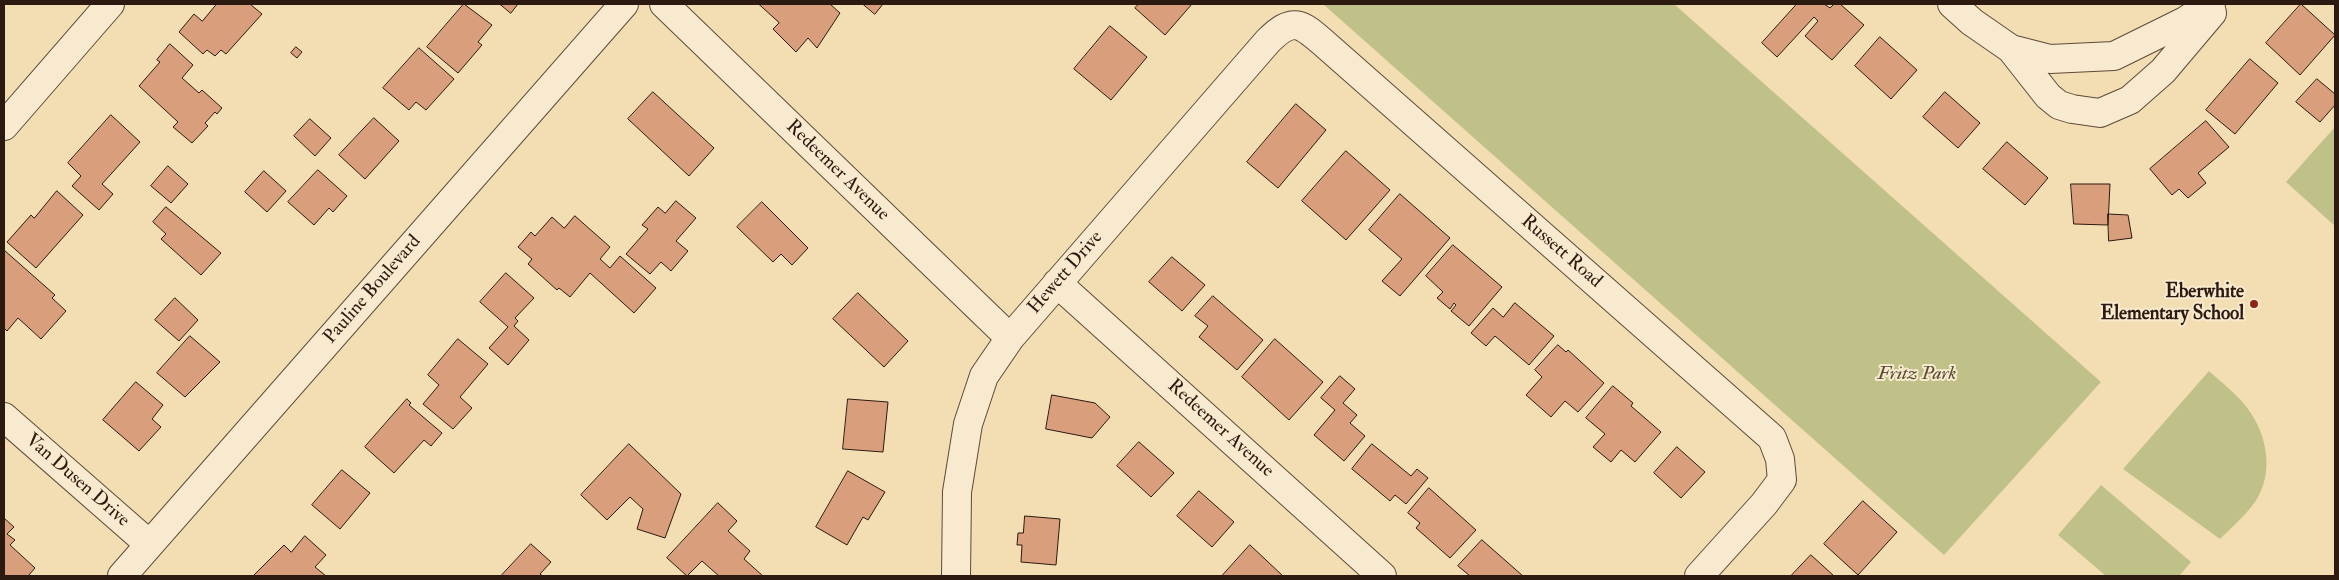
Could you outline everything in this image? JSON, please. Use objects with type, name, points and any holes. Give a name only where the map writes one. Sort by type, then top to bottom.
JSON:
[{"type":"street","name":"Pauline Boulevard","points":[[122,576],[624,4]]},
{"type":"street","name":"Redeemer Avenue","points":[[664,4],[1010,338]]},
{"type":"street","points":[[1952,4],[1972,22],[2011,49],[2048,96],[2059,105],[2100,113],[2130,100],[2163,71],[2220,4]]},
{"type":"street","points":[[2011,49],[2050,59],[2114,56],[2185,21],[2211,4]]},
{"type":"street","points":[[4,126],[104,6]]},
{"type":"street","name":"Hewett Drive","points":[[956,576],[957,492],[968,424],[984,376],[1010,338],[1057,283],[1268,41],[1279,30],[1290,24]]},
{"type":"street","name":"Russett Road","points":[[1290,24],[1310,31],[1772,438],[1780,459],[1782,480],[1764,504],[1699,576]]},
{"type":"street","name":"Redeemer Avenue","points":[[1057,283],[1382,576]]},
{"type":"street","name":"Van Dusen Drive","points":[[4,417],[150,544]]},
{"type":"green space","name":"Fritz Park","points":[[1323,4],[1674,4],[2101,382],[1944,555]]},
{"type":"green space","points":[[2335,127],[2335,226],[2286,182]]},
{"type":"green space","points":[[2209,371],[2235,394],[2248,409],[2260,431],[2266,455],[2265,479],[2255,502],[2243,517],[2220,539],[2123,469]]},
{"type":"green space","points":[[2101,485],[2191,562],[2179,576],[2106,576],[2058,535]]},
{"type":"building","points":[[217,4],[250,4],[262,14],[226,54],[221,50],[215,56],[207,50],[203,54],[179,32],[194,14],[202,21]]},
{"type":"building","points":[[464,4],[492,25],[478,42],[482,45],[458,73],[427,47]]},
{"type":"building","points":[[500,4],[518,4],[511,13]]},
{"type":"building","points":[[759,4],[830,4],[840,13],[817,48],[808,38],[796,52],[773,29],[779,23]]},
{"type":"building","points":[[863,4],[883,4],[875,14]]},
{"type":"building","points":[[1139,4],[1192,4],[1165,35],[1135,8]]},
{"type":"building","points":[[1797,4],[1824,4],[1830,8],[1834,4],[1840,4],[1864,25],[1832,60],[1805,36],[1818,21],[1814,17],[1777,57],[1762,43]]},
{"type":"building","points":[[2301,4],[2335,35],[2300,75],[2266,43]]},
{"type":"building","points":[[1110,26],[1147,57],[1111,100],[1074,69]]},
{"type":"building","points":[[1880,37],[1917,70],[1891,99],[1855,66]]},
{"type":"building","points":[[170,44],[193,65],[182,78],[199,93],[202,90],[222,108],[217,114],[215,112],[205,123],[208,126],[192,143],[173,127],[178,122],[139,86],[160,62],[157,60]]},
{"type":"building","points":[[296,47],[302,52],[297,58],[291,53]]},
{"type":"building","points":[[419,48],[454,79],[426,110],[416,102],[409,110],[383,88]]},
{"type":"building","points":[[2250,59],[2278,83],[2235,134],[2206,110]]},
{"type":"building","points":[[2317,79],[2335,94],[2335,105],[2320,122],[2296,102]]},
{"type":"building","points":[[653,92],[714,148],[689,176],[628,119]]},
{"type":"building","points":[[1945,92],[1980,123],[1958,148],[1923,117]]},
{"type":"building","points":[[1296,104],[1326,130],[1278,188],[1247,162]]},
{"type":"building","points":[[111,115],[140,142],[102,184],[113,194],[99,210],[72,186],[81,176],[68,163]]},
{"type":"building","points":[[374,118],[399,141],[365,179],[339,155]]},
{"type":"building","points":[[310,119],[331,138],[315,156],[294,136]]},
{"type":"building","points":[[2206,121],[2229,147],[2198,173],[2206,183],[2188,198],[2179,189],[2172,195],[2150,169]]},
{"type":"building","points":[[2007,142],[2048,178],[2025,205],[1983,169]]},
{"type":"building","points":[[1346,151],[1390,190],[1346,240],[1302,201]]},
{"type":"building","points":[[168,166],[188,184],[171,203],[151,186]]},
{"type":"building","points":[[318,170],[347,196],[333,212],[329,208],[314,225],[288,202]]},
{"type":"building","points":[[264,171],[286,191],[267,212],[245,192]]},
{"type":"building","points":[[2071,184],[2110,184],[2108,225],[2074,224]]},
{"type":"building","points":[[57,191],[83,215],[36,268],[7,242],[31,215],[34,218]]},
{"type":"building","points":[[1400,194],[1450,238],[1400,296],[1382,281],[1402,259],[1369,230]]},
{"type":"building","points":[[676,201],[696,218],[676,241],[688,251],[671,271],[661,262],[650,274],[626,254],[648,229],[642,225],[658,207],[665,213]]},
{"type":"building","points":[[762,202],[808,248],[792,265],[781,254],[773,262],[737,227]]},
{"type":"building","points":[[166,207],[221,253],[201,275],[161,239],[166,234],[153,222]]},
{"type":"building","points":[[2108,214],[2128,215],[2132,238],[2109,241]]},
{"type":"building","points":[[575,216],[610,247],[600,259],[610,268],[620,256],[656,288],[634,313],[590,273],[570,297],[559,288],[557,290],[528,264],[532,259],[518,247],[531,232],[535,236],[552,217],[564,228]]},
{"type":"building","points":[[1453,245],[1502,287],[1469,326],[1451,311],[1456,305],[1454,303],[1450,309],[1437,298],[1443,292],[1426,276]]},
{"type":"building","points":[[4,250],[55,295],[52,298],[66,311],[41,339],[18,318],[7,331],[4,328]]},
{"type":"building","points":[[1172,257],[1205,285],[1182,311],[1149,282]]},
{"type":"building","points":[[506,273],[534,298],[515,318],[518,321],[514,326],[529,340],[508,365],[489,348],[508,327],[480,302]]},
{"type":"building","points":[[858,293],[908,341],[884,367],[833,319]]},
{"type":"building","points":[[1213,296],[1263,340],[1237,370],[1199,337],[1208,326],[1195,316]]},
{"type":"building","points":[[175,298],[198,320],[179,341],[155,320]]},
{"type":"building","points":[[1515,303],[1554,336],[1529,365],[1495,336],[1486,346],[1471,333],[1493,308],[1503,317]]},
{"type":"building","points":[[190,336],[220,362],[185,397],[157,373]]},
{"type":"building","points":[[458,339],[488,364],[460,397],[472,408],[453,429],[423,404],[439,385],[428,375]]},
{"type":"building","points":[[1275,339],[1323,382],[1289,420],[1242,377]]},
{"type":"building","points":[[1558,345],[1566,352],[1568,350],[1604,383],[1578,412],[1565,401],[1551,417],[1526,395],[1542,377],[1535,370]]},
{"type":"building","points":[[1340,376],[1355,389],[1343,403],[1357,415],[1350,423],[1365,436],[1344,461],[1314,435],[1335,410],[1321,398]]},
{"type":"building","points":[[136,382],[163,405],[152,419],[161,427],[139,451],[103,420]]},
{"type":"building","points":[[1613,386],[1633,403],[1631,406],[1661,432],[1635,462],[1621,450],[1611,462],[1593,447],[1605,434],[1586,418]]},
{"type":"building","points":[[1052,395],[1095,403],[1110,417],[1092,438],[1046,429]]},
{"type":"building","points":[[407,399],[411,403],[409,405],[442,433],[431,446],[424,440],[394,473],[365,447]]},
{"type":"building","points":[[848,399],[888,402],[883,452],[843,449]]},
{"type":"building","points":[[1139,442],[1174,473],[1151,497],[1117,466]]},
{"type":"building","points":[[629,444],[681,494],[665,538],[637,529],[643,509],[630,497],[607,520],[581,495]]},
{"type":"building","points":[[1372,444],[1411,476],[1417,469],[1428,478],[1406,504],[1395,495],[1390,501],[1352,469]]},
{"type":"building","points":[[1677,447],[1705,472],[1681,498],[1654,473]]},
{"type":"building","points":[[342,470],[370,493],[340,529],[312,505]]},
{"type":"building","points":[[848,471],[885,492],[868,520],[863,517],[847,545],[816,527]]},
{"type":"building","points":[[1429,488],[1476,530],[1450,558],[1416,528],[1420,523],[1408,513]]},
{"type":"building","points":[[1199,491],[1234,522],[1212,547],[1177,516]]},
{"type":"building","points":[[1863,501],[1897,532],[1858,575],[1824,544]]},
{"type":"building","points":[[718,503],[737,521],[728,531],[750,551],[744,559],[763,576],[719,576],[702,561],[687,576],[667,558]]},
{"type":"building","points":[[1025,516],[1060,519],[1056,565],[1021,562],[1022,545],[1017,545],[1018,533],[1023,533]]},
{"type":"building","points":[[4,518],[14,527],[7,534],[15,540],[10,545],[35,568],[28,576],[4,576]]},
{"type":"building","points":[[305,536],[326,555],[315,567],[326,576],[253,576],[284,545],[291,552]]},
{"type":"building","points":[[1482,540],[1523,576],[1470,576],[1458,566]]},
{"type":"building","points":[[531,544],[551,562],[540,574],[543,576],[501,576]]},
{"type":"building","points":[[1250,545],[1283,576],[1222,576]]},
{"type":"building","points":[[1811,555],[1834,576],[1791,576]]},
{"type":"place","name":"Eberwhite Elementary School","points":[[2254,304]]}]
